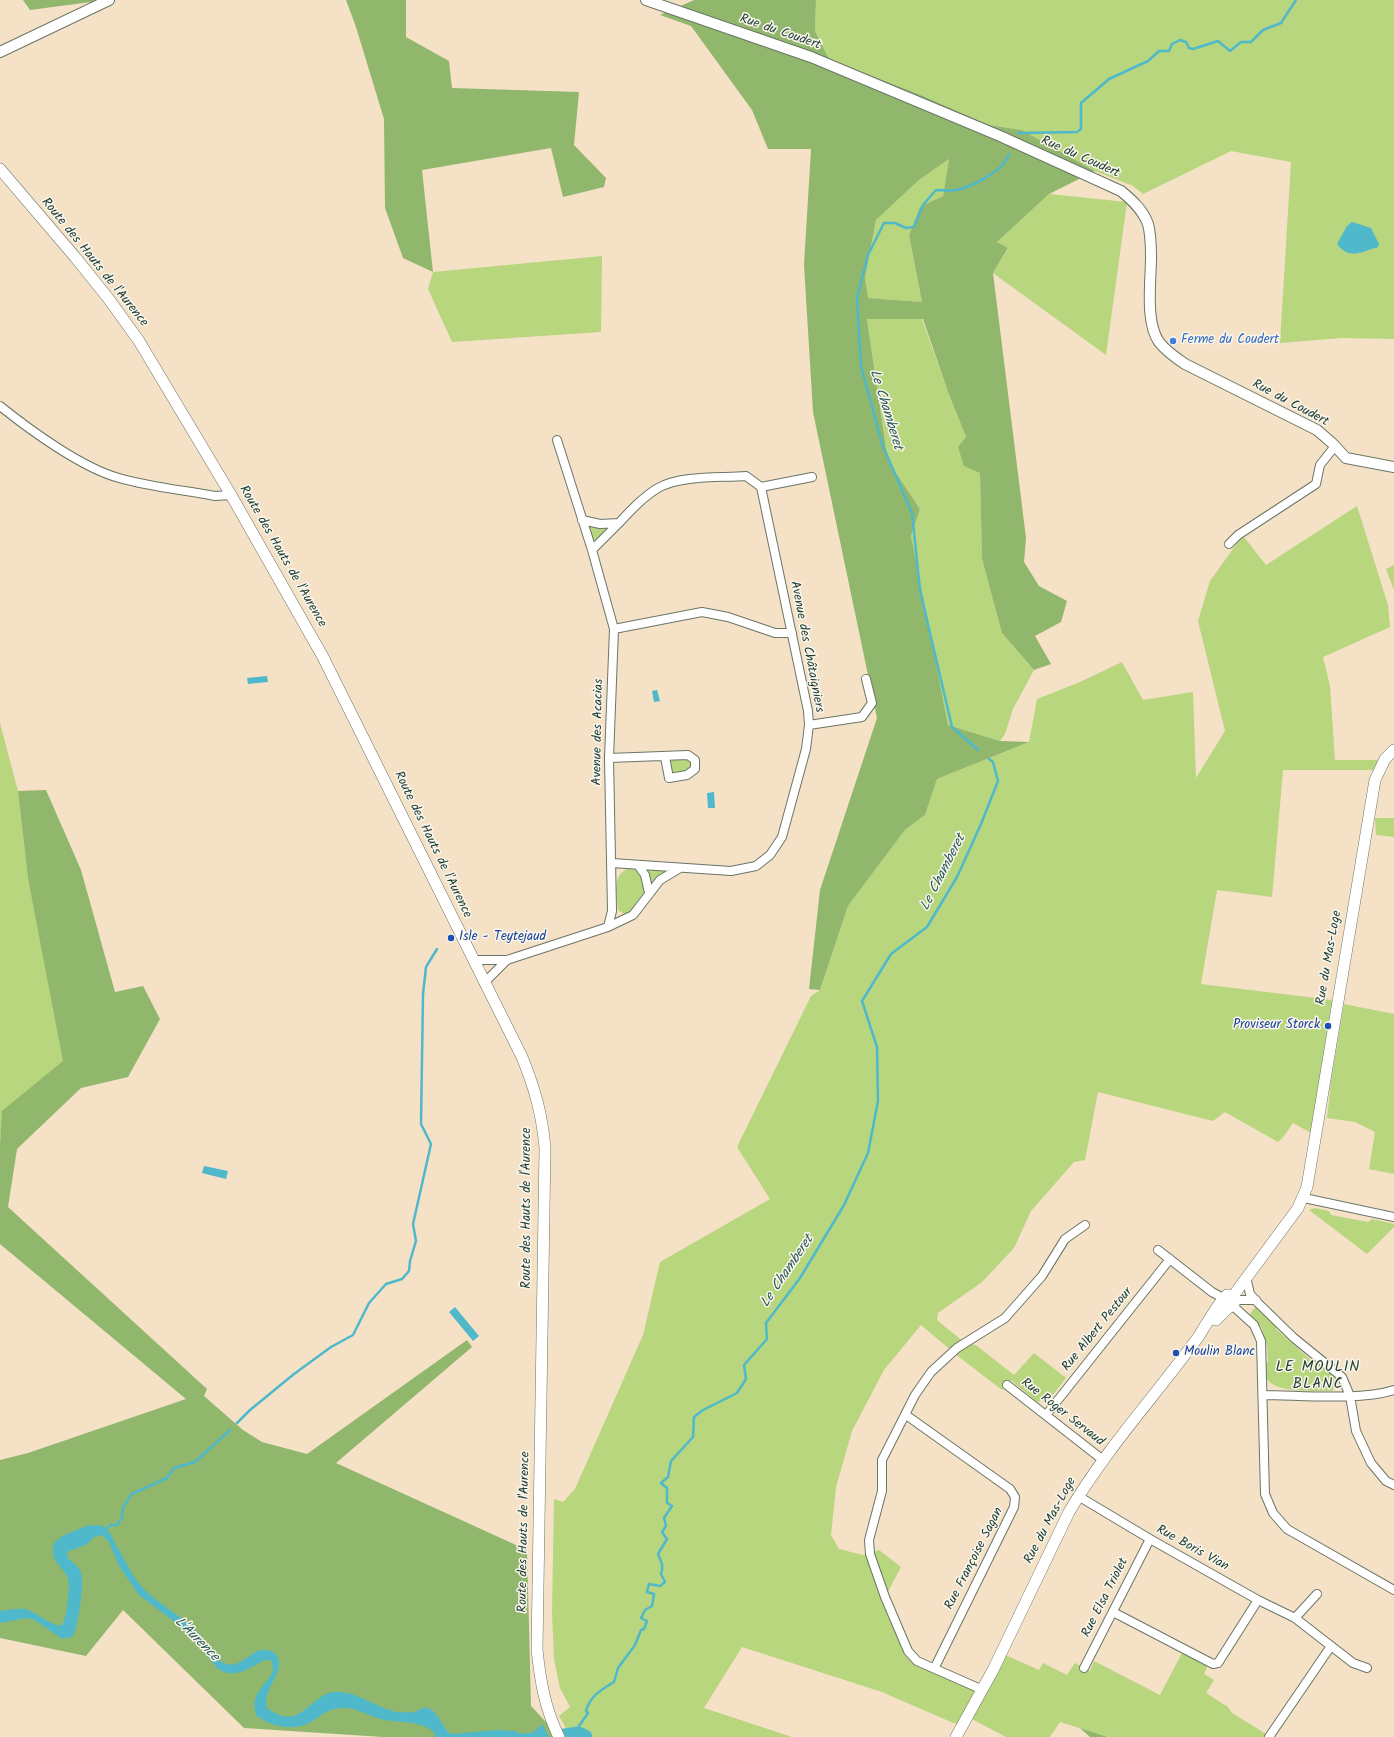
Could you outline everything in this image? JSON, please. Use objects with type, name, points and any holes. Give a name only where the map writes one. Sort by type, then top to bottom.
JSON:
[{"type":"main road","name":"Route des Hauts de l'Aurence","points":[[0,169],[94,280],[139,341],[231,495],[323,657],[522,1057],[535,1090],[543,1126],[545,1148],[537,1649],[544,1695],[551,1722],[559,1737]]},
{"type":"main road","name":"Rue du Mas-Loge","points":[[956,1737],[983,1690],[1078,1496],[1103,1460],[1199,1336],[1229,1301],[1293,1216],[1304,1198],[1375,780],[1385,759],[1394,750]]},
{"type":"street","points":[[0,52],[109,0]]},
{"type":"street","name":"Rue du Coudert","points":[[646,0],[811,56],[1000,136],[1121,191],[1134,203],[1143,214],[1148,224],[1151,239],[1150,313],[1153,330],[1159,341],[1169,353],[1185,364],[1317,430],[1346,458],[1394,467]]},
{"type":"street","points":[[0,406],[64,452],[105,473],[119,478],[207,494],[231,495]]},
{"type":"street","name":"Avenue des Acacias","points":[[557,440],[592,550],[614,629],[609,758],[612,910],[608,927]]},
{"type":"street","points":[[1229,544],[1238,535],[1316,484],[1320,466],[1335,446]]},
{"type":"street","points":[[592,550],[636,504],[658,488],[671,482],[746,476],[761,487],[812,477]]},
{"type":"street","name":"Avenue des Châtaigniers","points":[[612,863],[731,871],[742,870],[756,866],[770,855],[782,837],[806,749],[809,725],[792,633],[761,487]]},
{"type":"street","points":[[582,520],[600,524],[619,523]]},
{"type":"street","points":[[614,629],[702,612],[728,617],[775,633],[792,633]]},
{"type":"street","points":[[809,725],[862,717],[872,703],[866,679]]},
{"type":"street","points":[[609,758],[664,757]]},
{"type":"street","points":[[638,865],[645,875],[649,893]]},
{"type":"street","points":[[473,960],[507,960],[608,927],[633,915],[660,880],[680,868]]},
{"type":"street","points":[[484,983],[507,960]]},
{"type":"street","points":[[1304,1198],[1394,1217]]},
{"type":"street","points":[[983,1690],[917,1661],[908,1652],[877,1576],[869,1540],[882,1491],[882,1460],[915,1395],[931,1372],[956,1348],[1005,1318],[1042,1276],[1065,1238],[1085,1224]]},
{"type":"street","points":[[1158,1250],[1212,1292],[1229,1301],[1254,1325],[1258,1332],[1261,1341],[1265,1494],[1273,1513],[1287,1529],[1394,1590]]},
{"type":"street","name":"Rue Albert Pestour","points":[[1046,1415],[1170,1259]]},
{"type":"street","points":[[1246,1277],[1250,1294],[1294,1338],[1342,1377],[1350,1396],[1356,1431],[1371,1463],[1386,1481],[1394,1485]]},
{"type":"street","points":[[1229,1301],[1256,1300]]},
{"type":"street","name":"Rue Roger Servaud","points":[[1006,1385],[1103,1460]]},
{"type":"street","points":[[1263,1394],[1350,1396],[1384,1394],[1394,1390]]},
{"type":"street","name":"Rue Françoise Sagan","points":[[906,1415],[1010,1489],[1015,1497],[1014,1506],[935,1668]]},
{"type":"street","name":"Rue Boris Vian","points":[[1078,1496],[1150,1539],[1258,1600],[1295,1618],[1353,1662],[1367,1668]]},
{"type":"street","name":"Rue Elsa Triolet","points":[[1084,1668],[1150,1539]]},
{"type":"street","points":[[1295,1618],[1317,1594]]},
{"type":"street","points":[[1113,1612],[1213,1664],[1218,1663],[1258,1600]]},
{"type":"street","points":[[1269,1737],[1331,1646]]},
{"type":"green space","points":[[23,0],[106,0],[30,10]]},
{"type":"green space","points":[[346,0],[406,0],[406,37],[449,61],[452,88],[579,92],[574,145],[606,178],[604,187],[563,197],[551,148],[422,170],[433,272],[403,258],[385,208],[384,119],[356,27]]},
{"type":"green space","points":[[694,0],[816,0],[815,31],[829,59],[921,95],[989,125],[1022,130],[1095,171],[1049,194],[997,242],[1008,248],[993,273],[1026,538],[1024,562],[1039,586],[1067,601],[1061,622],[1035,636],[1051,664],[1034,670],[1002,633],[982,559],[980,473],[964,466],[958,447],[966,437],[948,392],[923,319],[867,319],[888,461],[920,509],[911,536],[948,725],[1000,741],[1029,742],[937,779],[925,815],[905,830],[848,906],[820,990],[809,989],[820,890],[877,718],[813,412],[804,265],[811,149],[768,149],[752,110],[691,26],[660,15]],"holes":[[[949,159],[943,196],[920,207],[909,235],[922,302],[868,298],[865,278],[876,220],[919,180]]]},
{"type":"green space","points":[[816,0],[1394,0],[1394,339],[1342,338],[1280,343],[1291,162],[1231,151],[1143,194],[1133,186],[1095,171],[1022,130],[989,125],[921,95],[829,59],[815,31]]},
{"type":"green space","points":[[949,159],[943,196],[920,208],[909,235],[922,302],[867,298],[865,278],[876,220],[919,180]]},
{"type":"green space","points":[[1049,194],[1127,202],[1106,355],[993,273],[1008,249],[997,242]]},
{"type":"green space","points":[[602,256],[601,332],[452,342],[428,289],[433,272]]},
{"type":"green space","points":[[867,318],[922,319],[948,392],[980,473],[982,559],[1002,633],[1034,670],[1013,709],[1005,734],[1000,741],[948,725],[920,590],[911,536],[920,509],[888,461]]},
{"type":"green space","points":[[1357,506],[1388,605],[1390,627],[1323,657],[1330,686],[1335,760],[1378,760],[1373,770],[1283,770],[1272,897],[1217,890],[1201,984],[1332,1000],[1311,1133],[1293,1123],[1278,1142],[1225,1112],[1213,1121],[1098,1092],[1085,1160],[1074,1162],[1031,1211],[1014,1248],[982,1282],[938,1313],[937,1320],[960,1339],[977,1346],[1014,1375],[1034,1353],[1066,1378],[1049,1400],[1037,1402],[1011,1380],[1002,1390],[921,1325],[884,1370],[852,1431],[836,1487],[831,1535],[839,1549],[863,1555],[879,1550],[901,1567],[885,1597],[917,1661],[983,1690],[1001,1653],[1039,1670],[1043,1663],[1067,1675],[1075,1663],[1090,1671],[1094,1661],[1160,1695],[1184,1649],[1209,1662],[1204,1674],[1214,1680],[1206,1693],[1228,1707],[1232,1713],[1266,1734],[1265,1737],[1108,1737],[1060,1722],[1050,1737],[1006,1737],[968,1717],[963,1726],[882,1692],[742,1647],[704,1708],[792,1737],[571,1737],[559,1716],[570,1707],[560,1688],[554,1659],[552,1612],[554,1499],[563,1502],[575,1489],[643,1335],[660,1262],[770,1199],[737,1147],[811,996],[820,990],[848,906],[905,830],[925,815],[937,779],[1029,742],[1037,699],[1080,682],[1122,662],[1143,700],[1193,692],[1196,778],[1225,731],[1198,621],[1210,581],[1240,539],[1244,537],[1266,565]]},
{"type":"green space","points":[[582,520],[619,523],[592,550]]},
{"type":"green space","points":[[1394,565],[1394,590],[1386,569]]},
{"type":"green space","points":[[0,723],[18,791],[28,879],[64,1061],[3,1111],[0,1144]]},
{"type":"green space","points":[[688,755],[695,769],[669,778],[665,757]]},
{"type":"green space","points":[[46,790],[81,870],[115,992],[143,986],[160,1019],[128,1077],[81,1088],[17,1149],[8,1207],[207,1389],[204,1396],[243,1430],[262,1442],[307,1454],[467,1340],[472,1347],[336,1463],[527,1550],[531,1706],[560,1737],[383,1737],[244,1728],[123,1610],[86,1656],[0,1638],[0,1460],[28,1453],[186,1399],[0,1244],[0,1144],[2,1111],[63,1061],[28,879],[18,791]]},
{"type":"green space","points":[[1375,818],[1394,818],[1394,837],[1376,835]]},
{"type":"green space","points":[[638,865],[680,868],[649,893]]},
{"type":"green space","points":[[629,868],[637,869],[642,874],[645,892],[629,913],[624,914],[618,910],[616,886],[620,875],[623,871]]},
{"type":"green space","points":[[1344,1004],[1394,1014],[1394,1174],[1369,1169],[1375,1132],[1355,1122],[1327,1118],[1331,1081]]},
{"type":"green space","points":[[1315,1208],[1329,1211],[1331,1215],[1368,1222],[1372,1219],[1394,1224],[1394,1227],[1367,1254],[1309,1210]]},
{"type":"green space","points":[[1256,1306],[1278,1327],[1276,1329],[1313,1362],[1315,1360],[1338,1379],[1337,1384],[1332,1391],[1285,1389],[1276,1386],[1269,1381],[1265,1375],[1265,1363],[1268,1362],[1267,1345],[1265,1345],[1262,1328],[1249,1315]]},
{"type":"green space","points":[[1080,1728],[1108,1737],[1090,1737]]},
{"type":"water","points":[[1352,222],[1371,228],[1379,244],[1378,247],[1357,253],[1347,252],[1342,249],[1337,244],[1347,226]]},
{"type":"water","points":[[267,676],[268,682],[248,684],[247,678]]},
{"type":"water","points":[[657,690],[660,701],[654,702],[652,691]]},
{"type":"water","points":[[714,792],[715,808],[708,808],[707,793]]},
{"type":"water","points":[[204,1166],[228,1171],[226,1179],[202,1173]]},
{"type":"water","points":[[455,1307],[479,1336],[473,1341],[449,1312]]},
{"type":"water","points":[[95,1525],[106,1529],[111,1535],[134,1576],[143,1588],[194,1629],[214,1655],[222,1662],[226,1664],[233,1664],[262,1650],[269,1650],[276,1654],[279,1661],[279,1667],[270,1687],[266,1701],[267,1708],[277,1714],[290,1717],[297,1715],[321,1697],[334,1692],[342,1692],[358,1696],[381,1707],[397,1712],[411,1712],[428,1708],[436,1714],[451,1734],[497,1730],[515,1731],[522,1734],[534,1732],[542,1724],[549,1737],[436,1737],[433,1731],[420,1725],[384,1720],[346,1708],[324,1713],[309,1723],[296,1727],[283,1727],[269,1723],[257,1716],[255,1703],[256,1697],[273,1671],[272,1662],[268,1660],[263,1661],[243,1671],[235,1673],[226,1672],[217,1668],[188,1632],[139,1595],[119,1566],[109,1542],[102,1535],[94,1537],[86,1545],[67,1552],[68,1558],[80,1570],[82,1577],[79,1616],[72,1637],[62,1639],[35,1620],[27,1618],[0,1623],[0,1611],[25,1609],[49,1622],[62,1625],[67,1609],[69,1586],[67,1576],[54,1558],[54,1543],[62,1536],[86,1526]]},
{"type":"waterway","name":"Le Chamberet","points":[[1018,133],[1077,132],[1081,129],[1081,103],[1109,79],[1148,61],[1159,51],[1169,51],[1172,44],[1180,40],[1186,42],[1189,48],[1193,49],[1218,41],[1230,51],[1241,42],[1251,42],[1263,30],[1281,23],[1296,0]]},
{"type":"waterway","name":"Le Chamberet","points":[[978,750],[952,727],[920,590],[912,513],[882,444],[861,366],[857,298],[868,255],[884,223],[895,223],[906,228],[914,227],[923,205],[936,190],[956,190],[979,182],[995,172],[1006,160],[1009,154]]},
{"type":"waterway","name":"Le Chamberet","points":[[578,1734],[579,1726],[588,1713],[586,1711],[590,1701],[600,1691],[614,1682],[618,1668],[635,1645],[641,1630],[644,1629],[647,1621],[641,1618],[645,1610],[652,1606],[654,1594],[647,1592],[649,1584],[660,1586],[665,1582],[661,1574],[662,1566],[658,1554],[667,1539],[662,1532],[666,1526],[664,1518],[672,1506],[667,1503],[667,1488],[661,1483],[668,1477],[671,1461],[693,1437],[694,1417],[703,1410],[737,1393],[746,1379],[744,1365],[767,1339],[766,1323],[800,1278],[844,1205],[868,1153],[878,1101],[877,1047],[862,1001],[891,954],[927,927],[957,877],[981,824],[998,781],[993,762],[989,759]]},
{"type":"waterway","points":[[237,1423],[250,1410],[294,1374],[331,1347],[353,1335],[369,1303],[386,1284],[402,1279],[409,1271],[410,1261],[416,1241],[413,1224],[431,1144],[421,1124],[423,994],[426,967],[437,949]]},
{"type":"waterway","points":[[104,1531],[111,1525],[117,1525],[122,1518],[123,1507],[132,1494],[167,1478],[174,1468],[195,1462],[230,1430]]},
{"type":"waterway","name":"L'Aurence","points":[[559,1737],[578,1734],[585,1737]]},
{"type":"place","name":"Ferme du Coudert","points":[[1173,341]]},
{"type":"place","name":"Isle - Teytejaud","points":[[451,938]]},
{"type":"place","name":"Proviseur Storck","points":[[1328,1026]]},
{"type":"place","name":"Moulin Blanc","points":[[1176,1353]]},
{"type":"district","name":"LE MOULIN BLANC","points":[[1318,1376]]}]
